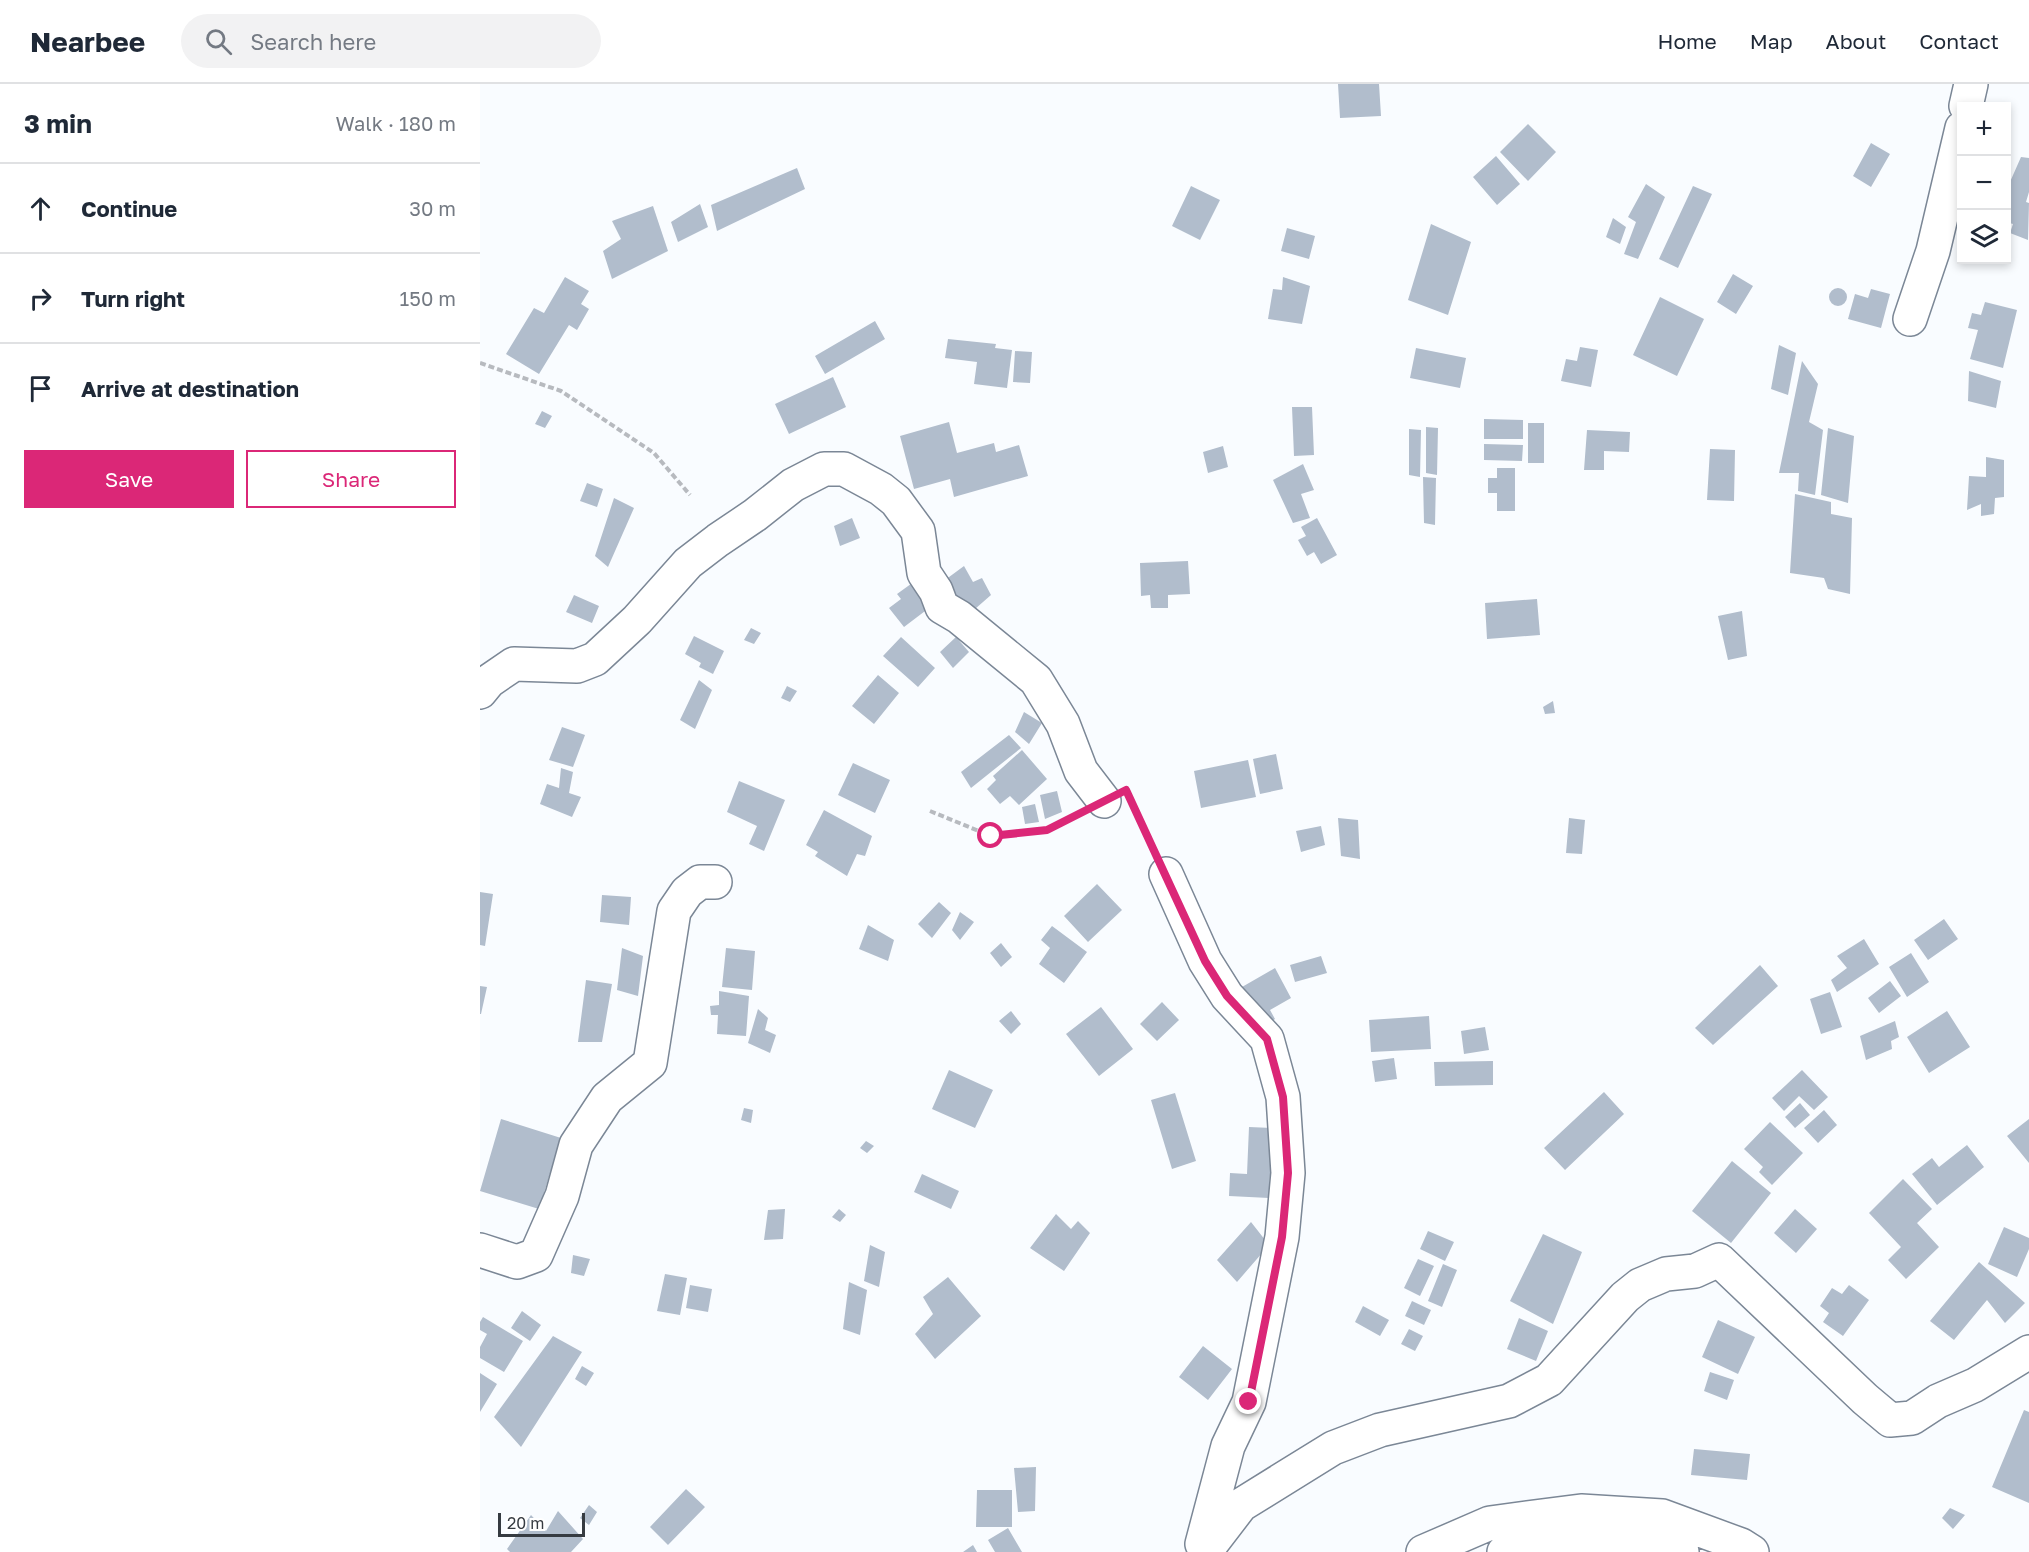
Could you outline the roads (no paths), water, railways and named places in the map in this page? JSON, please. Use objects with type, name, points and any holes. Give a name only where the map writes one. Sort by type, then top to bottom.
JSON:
[{"type":"main road","points":[[1967,102],[1971,84]]},
{"type":"main road","points":[[1910,320],[1933,251],[1957,149]]},
{"type":"main road","points":[[480,692],[489,681],[514,664],[577,666],[595,658],[637,620],[688,563],[718,540],[793,485],[824,469],[844,469],[881,489],[896,501],[918,531],[924,573],[936,591],[942,607],[959,617],[1036,680],[1063,724],[1081,771],[1104,801]]},
{"type":"main road","points":[[1166,874],[1205,961],[1227,996],[1267,1039],[1283,1097],[1288,1173],[1282,1237],[1249,1402],[1228,1446],[1200,1552]]},
{"type":"main road","points":[[480,1250],[517,1262],[536,1255],[562,1196],[576,1145],[607,1098],[650,1063],[674,911],[687,892],[699,882],[716,882]]},
{"type":"main road","points":[[1204,1552],[1241,1505],[1333,1448],[1380,1430],[1509,1401],[1549,1380],[1625,1297],[1640,1285],[1666,1274],[1695,1271],[1719,1260],[1890,1420],[1912,1418],[1938,1401],[1975,1384],[2029,1352]]},
{"type":"main road","points":[[1423,1552],[1490,1522],[1581,1511],[1662,1516],[1741,1545],[1752,1552]]},
{"type":"main road","points":[[1504,1552],[1586,1536],[1660,1545],[1682,1552]]}]
